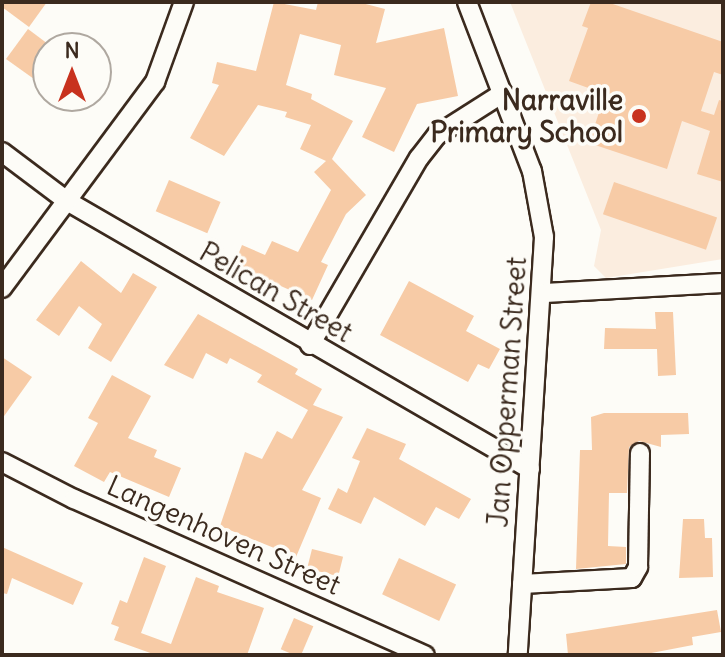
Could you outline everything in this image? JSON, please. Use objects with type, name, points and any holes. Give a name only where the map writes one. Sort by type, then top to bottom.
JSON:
[{"type":"street","points":[[2,288],[155,82],[184,2]]},
{"type":"street","name":"Jan Opperman Street","points":[[467,2],[532,171],[544,237],[545,293],[518,655]]},
{"type":"street","points":[[310,345],[419,158],[437,135],[503,93]]},
{"type":"street","name":"Pelican Street","points":[[2,152],[67,201],[310,345],[530,469]]},
{"type":"street","points":[[545,293],[723,283]]},
{"type":"street","points":[[522,584],[632,578],[638,567],[640,453]]},
{"type":"street","name":"Langenhoven Street","points":[[2,462],[74,499],[425,655]]},
{"type":"shaded area","name":"Narraville Primary School","points":[[510,2],[723,2],[723,259],[606,278],[594,266],[601,230]]},
{"type":"building","points":[[2,2],[47,2],[29,27],[2,7]]},
{"type":"building","points":[[274,2],[316,10],[318,2],[358,2],[385,9],[376,43],[444,28],[458,96],[417,104],[394,152],[362,137],[386,88],[334,75],[341,45],[300,34],[286,85],[312,94],[311,99],[353,121],[332,159],[366,195],[346,214],[321,262],[328,265],[312,300],[234,265],[242,245],[265,255],[272,241],[298,252],[331,190],[314,172],[326,161],[300,149],[311,125],[285,117],[287,112],[258,105],[224,156],[190,138],[219,85],[212,83],[217,62],[256,71]]},
{"type":"building","points":[[591,2],[607,2],[723,42],[723,75],[714,72],[701,111],[714,115],[719,100],[723,101],[723,182],[697,174],[710,131],[682,121],[667,169],[589,143],[605,94],[569,81],[588,28],[582,26]]},
{"type":"building","points":[[28,29],[32,32],[32,78],[6,59]]},
{"type":"building","points":[[169,180],[221,202],[207,233],[156,211]]},
{"type":"building","points":[[614,182],[717,217],[706,250],[603,214]]},
{"type":"building","points":[[81,261],[121,293],[133,273],[157,287],[111,362],[88,348],[102,324],[79,306],[59,336],[36,320]]},
{"type":"building","points":[[409,281],[474,316],[466,331],[500,349],[489,369],[478,364],[468,382],[380,335]]},
{"type":"building","points":[[655,312],[673,312],[676,375],[658,376],[657,349],[604,349],[605,328],[656,329]]},
{"type":"building","points":[[198,314],[298,369],[295,374],[322,389],[313,405],[343,417],[302,490],[321,498],[296,557],[220,526],[245,452],[262,459],[277,431],[292,439],[308,410],[257,382],[262,375],[230,358],[227,364],[206,353],[193,379],[164,365]]},
{"type":"building","points":[[2,357],[32,377],[2,419]]},
{"type":"building","points":[[112,375],[151,396],[128,438],[157,450],[154,457],[181,468],[169,497],[110,472],[104,482],[74,466],[98,423],[88,418]]},
{"type":"building","points":[[604,413],[688,413],[689,434],[661,435],[661,447],[639,441],[629,447],[627,493],[609,493],[608,546],[626,547],[626,564],[576,569],[580,450],[592,450],[591,417]]},
{"type":"building","points":[[367,428],[406,444],[399,459],[471,499],[459,519],[436,507],[425,526],[374,497],[361,524],[328,509],[338,488],[347,493],[360,461],[352,458]]},
{"type":"building","points":[[683,519],[704,519],[705,538],[712,538],[713,577],[679,578]]},
{"type":"building","points":[[2,547],[83,583],[73,605],[12,578],[7,594],[2,593]]},
{"type":"building","points":[[312,549],[343,557],[338,576],[307,568]]},
{"type":"building","points":[[144,557],[166,566],[141,633],[171,644],[196,577],[219,586],[217,592],[264,608],[247,655],[156,655],[114,640],[119,627],[111,624],[120,600],[127,603]]},
{"type":"building","points":[[399,558],[456,585],[439,621],[382,594]]},
{"type":"building","points":[[717,610],[721,632],[692,637],[693,645],[641,655],[568,655],[566,634]]},
{"type":"building","points":[[294,618],[313,626],[301,655],[281,649]]},
{"type":"place","name":"Narraville Primary School","points":[[639,116]]}]
